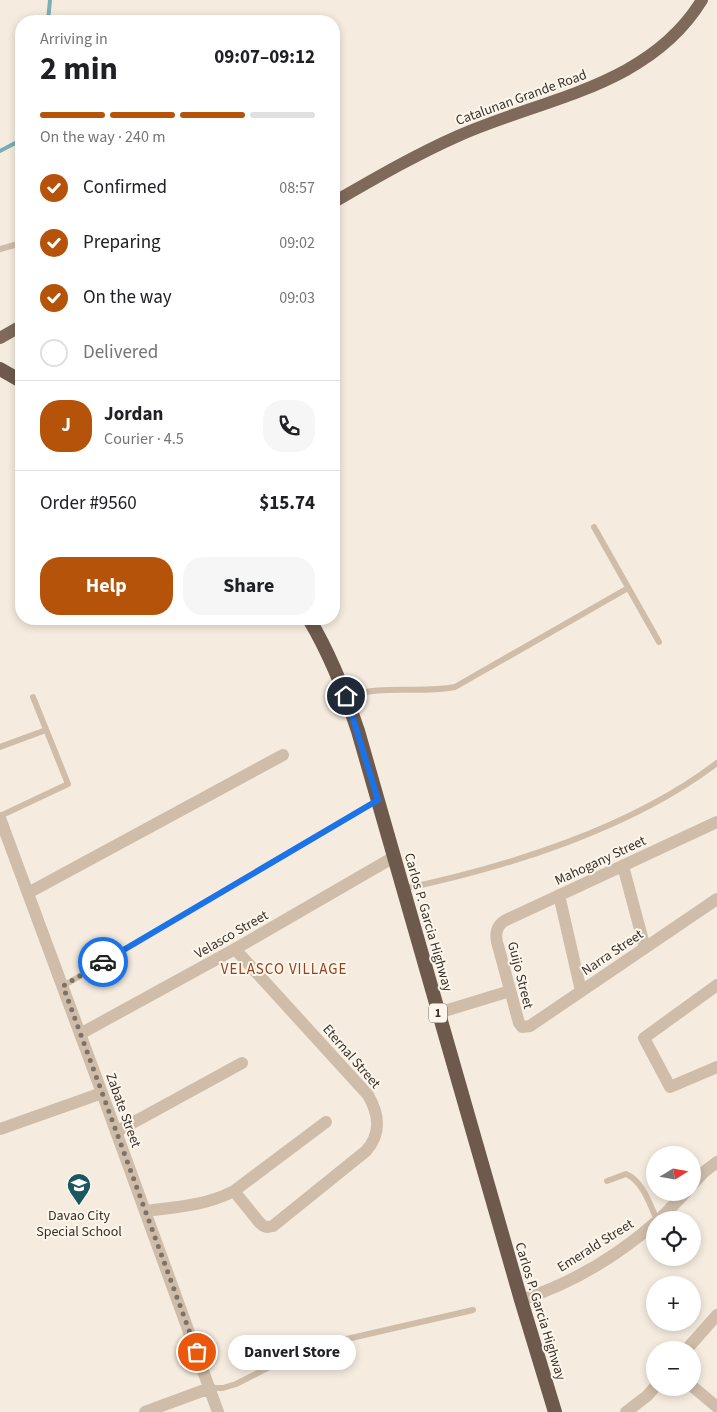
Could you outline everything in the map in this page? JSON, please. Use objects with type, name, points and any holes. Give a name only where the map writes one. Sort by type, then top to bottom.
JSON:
[{"type":"highway","points":[[0,369],[15,378]]},
{"type":"highway","name":"Carlos P. Garcia Highway","points":[[312,625],[346,696],[378,800],[521,1300],[555,1412]]},
{"type":"main road","name":"Catalunan Grande Road","points":[[340,199],[405,162],[459,135],[578,93],[627,71],[671,37],[687,21],[702,0]]},
{"type":"main road","points":[[0,338],[15,329]]},
{"type":"street","points":[[28,894],[283,755]]},
{"type":"street","name":"Zabate Street","points":[[0,818],[218,1412]]},
{"type":"street","name":"Mahogany Street","points":[[498,928],[506,920],[717,822]]},
{"type":"street","name":"Velasco Street","points":[[80,1034],[235,950],[394,857]]},
{"type":"street","points":[[623,866],[644,948]]},
{"type":"street","points":[[559,895],[581,990]]},
{"type":"street","name":"Narra Street","points":[[522,1027],[530,1026],[717,899]]},
{"type":"street","name":"Guijo Street","points":[[498,928],[497,942],[518,1021],[522,1027]]},
{"type":"street","name":"Eternal Street","points":[[234,1191],[258,1222],[264,1227],[273,1226],[366,1151],[377,1134],[378,1124],[377,1114],[368,1095],[235,950]]},
{"type":"street","points":[[717,986],[644,1038],[670,1087],[717,1067]]},
{"type":"street","points":[[438,1013],[510,991]]},
{"type":"street","points":[[116,1132],[242,1063]]},
{"type":"street","points":[[0,1129],[102,1093]]},
{"type":"street","points":[[145,1211],[207,1203],[234,1191],[326,1122]]},
{"type":"street","points":[[701,1175],[717,1162]]},
{"type":"street","points":[[667,1211],[677,1201]]},
{"type":"street","name":"Emerald Street","points":[[521,1300],[546,1291],[582,1274],[614,1254],[646,1230]]},
{"type":"street","points":[[694,1341],[717,1315]]},
{"type":"street","points":[[146,1412],[210,1388]]},
{"type":"street","points":[[701,1394],[717,1407]]},
{"type":"street","points":[[626,1412],[647,1396]]},
{"type":"lane","points":[[0,249],[15,245]]},
{"type":"lane","points":[[594,528],[659,642]]},
{"type":"lane","points":[[346,696],[366,690],[431,690],[455,686],[628,588]]},
{"type":"lane","points":[[0,818],[68,784],[33,697]]},
{"type":"lane","points":[[0,746],[46,730]]},
{"type":"lane","points":[[403,889],[507,863],[580,837],[649,807],[717,763]]},
{"type":"lane","points":[[63,986],[378,800]]},
{"type":"lane","points":[[607,1181],[626,1174],[633,1177],[641,1187],[653,1211]]},
{"type":"lane","points":[[210,1388],[223,1388],[236,1384],[285,1359],[325,1344],[473,1310]]},
{"type":"waterway","points":[[49,15],[50,0]]},
{"type":"waterway","points":[[0,151],[15,143]]},
{"type":"way so far","points":[[103,962],[63,986],[197,1352]]},
{"type":"place","name":"Davao City Special School","points":[[79,1206]]},
{"type":"place","name":"Danverl Store","points":[[197,1352]]},
{"type":"district","name":"VELASCO VILLAGE","points":[[284,969]]},
{"type":"route","points":[[103,962],[378,800],[346,696]]}]
